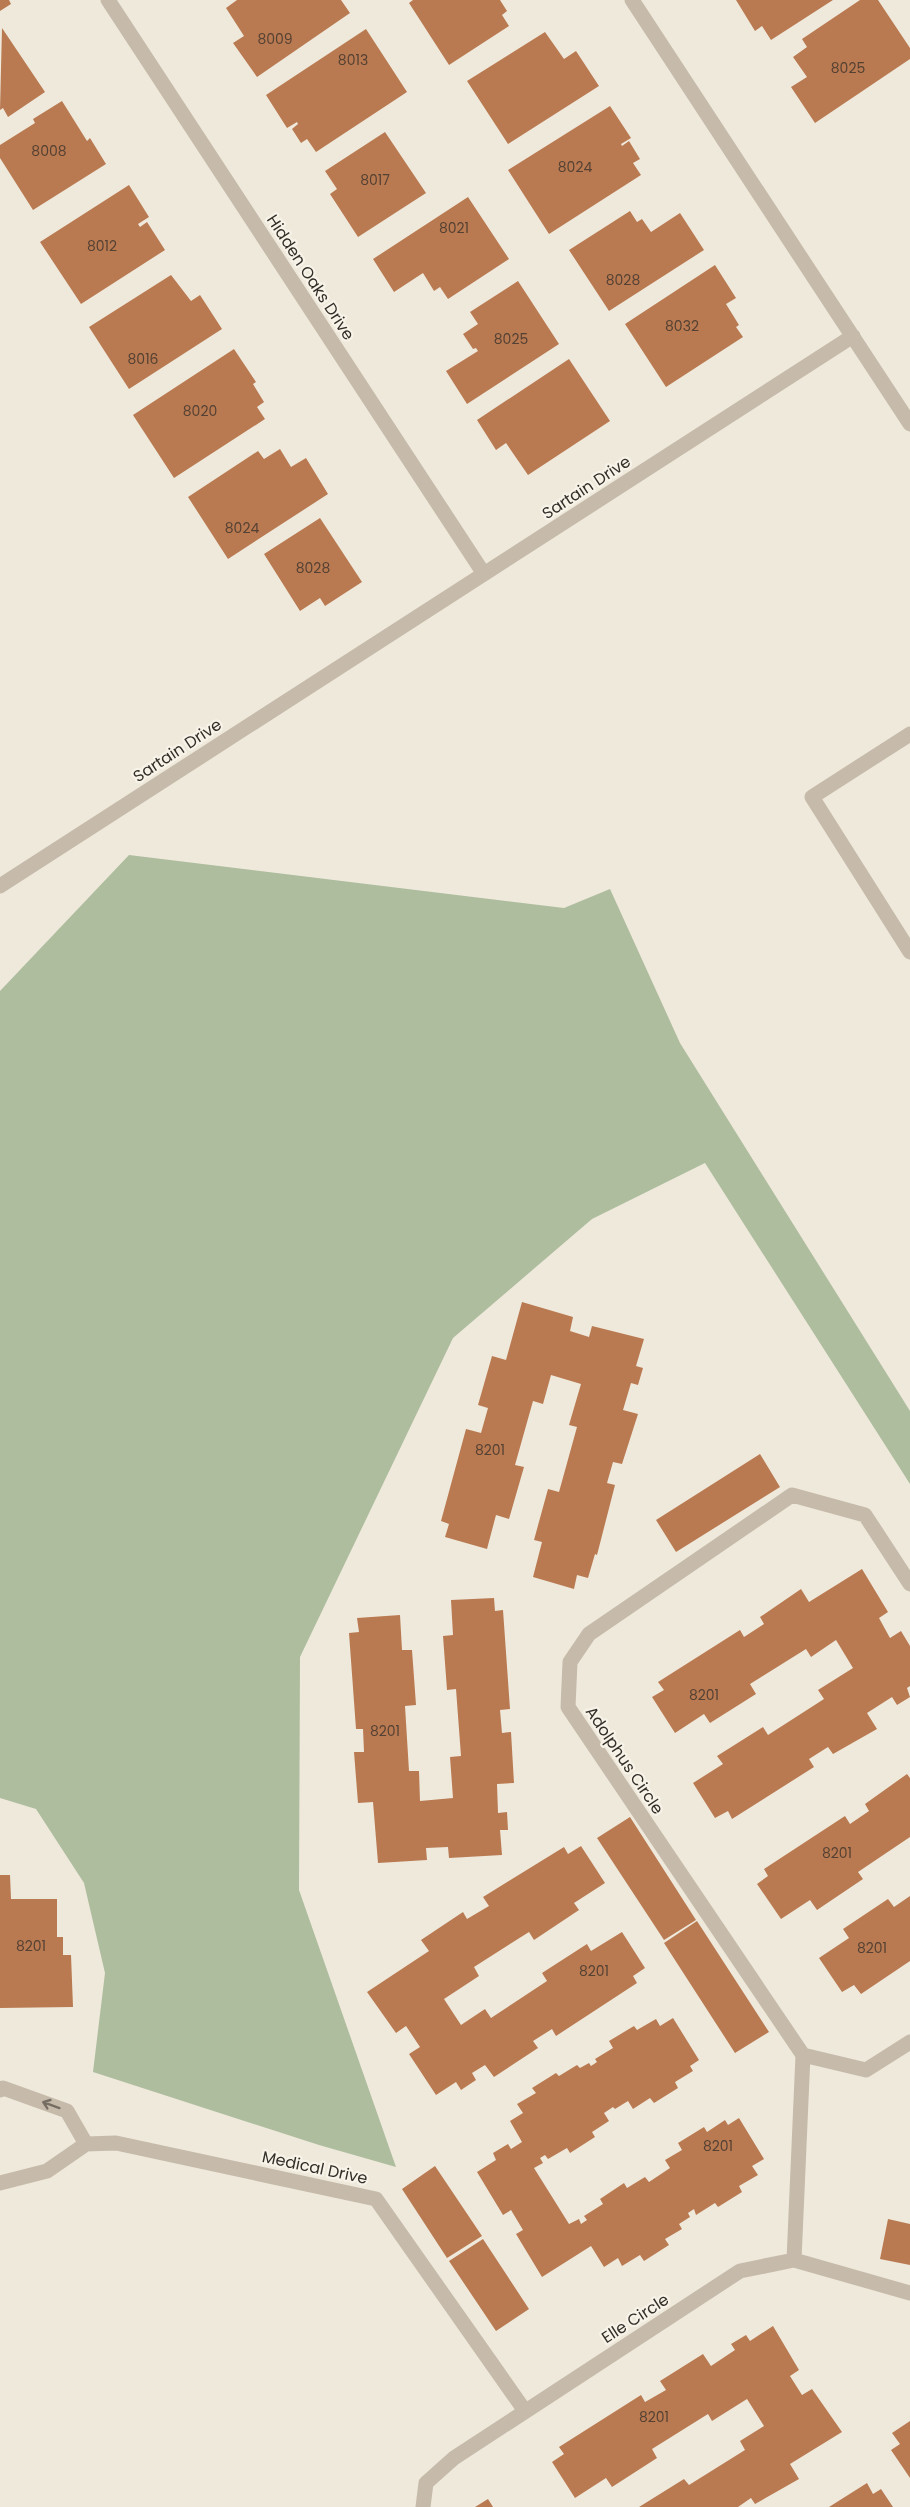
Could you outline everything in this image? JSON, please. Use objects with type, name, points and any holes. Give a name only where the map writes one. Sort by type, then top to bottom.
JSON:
[{"type":"street","name":"Hidden Oaks Drive","points":[[108,0],[483,574]]},
{"type":"street","points":[[632,0],[910,424]]},
{"type":"street","name":"Sartain Drive","points":[[0,886],[853,336]]},
{"type":"street","points":[[910,734],[812,797],[910,952]]},
{"type":"street","name":"Adolphus Circle","points":[[803,2055],[568,1707],[570,1662],[589,1634],[792,1495],[865,1515],[910,1584]]},
{"type":"street","points":[[794,2260],[803,2055],[866,2070],[910,2042]]},
{"type":"street","points":[[0,2090],[3,2088],[67,2111],[86,2144],[47,2171],[0,2183]]},
{"type":"street","name":"Medical Drive","points":[[86,2144],[116,2143],[376,2199],[525,2411]]},
{"type":"street","name":"Elle Circle","points":[[423,2507],[426,2483],[454,2458],[740,2271],[794,2260],[910,2293]]},
{"type":"green space","points":[[129,855],[564,908],[610,889],[680,1043],[910,1411],[910,1484],[705,1163],[592,1219],[453,1338],[300,1657],[299,1890],[396,2167],[319,2145],[93,2072],[105,1973],[84,1883],[36,1809],[0,1798],[0,991]]},
{"type":"building","points":[[0,0],[9,0],[11,4],[0,11]]},
{"type":"building","points":[[237,0],[341,0],[350,13],[257,77],[233,43],[244,36],[226,8]]},
{"type":"building","points":[[413,0],[500,0],[507,11],[502,15],[509,26],[449,65],[409,3]]},
{"type":"building","points":[[736,0],[833,0],[771,40],[762,26],[755,31]]},
{"type":"building","points":[[860,0],[878,0],[910,48],[910,59],[815,123],[791,87],[807,77],[793,57],[807,47],[802,39]]},
{"type":"building","points":[[2,28],[45,92],[8,117],[3,108],[0,110]]},
{"type":"building","points":[[366,29],[407,92],[316,152],[307,139],[301,143],[292,129],[298,124],[297,122],[287,128],[266,95]]},
{"type":"building","points":[[545,32],[564,59],[576,51],[599,86],[508,144],[467,81]]},
{"type":"building","points":[[62,101],[87,141],[90,138],[106,164],[33,210],[0,158],[0,145],[35,123],[33,119]]},
{"type":"building","points":[[610,106],[631,138],[621,144],[622,146],[629,141],[640,159],[633,163],[641,175],[549,234],[508,170]]},
{"type":"building","points":[[385,132],[426,193],[358,237],[330,194],[337,189],[325,171]]},
{"type":"building","points":[[129,185],[149,217],[138,224],[140,227],[147,222],[165,250],[81,304],[40,242]]},
{"type":"building","points":[[468,197],[509,259],[448,299],[440,287],[434,291],[423,273],[394,292],[373,259]]},
{"type":"building","points":[[630,211],[637,222],[642,219],[651,232],[680,213],[704,250],[609,311],[569,250]]},
{"type":"building","points":[[715,265],[736,298],[726,304],[739,325],[736,327],[743,337],[666,387],[625,324]]},
{"type":"building","points":[[171,275],[191,301],[200,295],[222,329],[129,389],[89,327]]},
{"type":"building","points":[[518,281],[559,344],[467,404],[446,371],[478,351],[476,348],[473,349],[463,334],[478,324],[470,312]]},
{"type":"building","points":[[234,349],[256,382],[253,384],[264,402],[257,407],[265,419],[174,478],[133,415]]},
{"type":"building","points":[[569,359],[610,421],[528,475],[506,443],[496,450],[477,420]]},
{"type":"building","points":[[280,449],[291,467],[306,458],[328,494],[228,559],[188,497],[258,451],[264,459]]},
{"type":"building","points":[[320,518],[362,582],[325,606],[320,598],[300,611],[264,554]]},
{"type":"building","points":[[522,1302],[573,1317],[570,1331],[589,1337],[592,1326],[644,1339],[636,1366],[643,1368],[638,1385],[631,1383],[623,1410],[638,1414],[622,1464],[613,1462],[607,1483],[615,1485],[597,1555],[595,1554],[588,1578],[577,1575],[574,1589],[533,1577],[542,1542],[534,1540],[548,1489],[559,1492],[577,1427],[569,1425],[581,1384],[551,1375],[543,1404],[533,1401],[515,1465],[524,1467],[509,1519],[496,1515],[487,1549],[445,1537],[449,1524],[441,1521],[466,1429],[481,1433],[488,1408],[478,1405],[492,1356],[506,1360]]},
{"type":"building","points":[[760,1454],[780,1487],[676,1552],[656,1520]]},
{"type":"building","points":[[862,1569],[888,1612],[879,1618],[890,1638],[901,1631],[910,1646],[910,1686],[907,1688],[910,1697],[897,1705],[892,1697],[867,1713],[877,1729],[833,1754],[828,1747],[809,1759],[814,1767],[732,1819],[728,1811],[715,1818],[693,1783],[723,1764],[717,1756],[763,1727],[768,1735],[824,1699],[818,1690],[853,1668],[836,1640],[811,1657],[806,1649],[750,1684],[756,1694],[710,1723],[704,1714],[675,1733],[652,1697],[664,1690],[658,1682],[740,1630],[744,1637],[764,1624],[760,1617],[801,1589],[809,1602]]},
{"type":"building","points":[[494,1598],[495,1611],[503,1610],[510,1709],[500,1710],[502,1733],[511,1732],[514,1783],[497,1784],[498,1813],[507,1812],[508,1830],[500,1830],[502,1855],[449,1858],[448,1847],[426,1848],[427,1860],[378,1863],[373,1802],[358,1803],[354,1752],[364,1752],[363,1729],[356,1729],[349,1633],[359,1632],[357,1618],[400,1615],[402,1650],[412,1650],[416,1705],[405,1706],[409,1771],[419,1771],[420,1801],[453,1798],[450,1757],[461,1756],[456,1689],[447,1690],[443,1636],[453,1635],[451,1600]]},
{"type":"building","points":[[907,1774],[910,1778],[910,1837],[858,1872],[863,1879],[817,1910],[810,1900],[781,1919],[757,1884],[768,1876],[764,1869],[845,1816],[850,1824],[869,1811],[865,1804]]},
{"type":"building","points":[[630,1817],[696,1920],[664,1940],[597,1838]]},
{"type":"building","points":[[581,1846],[605,1883],[574,1903],[579,1910],[534,1940],[529,1932],[474,1967],[479,1976],[444,1999],[461,2025],[485,2009],[491,2018],[547,1981],[542,1973],[587,1944],[591,1951],[622,1932],[645,1968],[633,1976],[637,1983],[556,2036],[552,2029],[533,2041],[538,2048],[494,2077],[485,2065],[472,2073],[476,2080],[461,2090],[456,2082],[436,2095],[409,2054],[420,2047],[406,2026],[396,2033],[367,1992],[429,1951],[421,1940],[463,1912],[467,1919],[489,1906],[483,1897],[564,1847],[568,1854]]},
{"type":"building","points":[[0,1875],[10,1875],[11,1899],[57,1899],[57,1937],[63,1937],[63,1955],[71,1955],[73,2007],[0,2008]]},
{"type":"building","points":[[910,1896],[910,1961],[861,1994],[854,1985],[842,1992],[819,1958],[849,1938],[843,1929],[888,1899],[894,1907]]},
{"type":"building","points":[[697,1921],[769,2032],[735,2053],[664,1943]]},
{"type":"building","points":[[673,2018],[699,2060],[690,2066],[693,2071],[675,2082],[678,2088],[654,2103],[650,2098],[633,2109],[628,2101],[615,2109],[613,2107],[604,2113],[609,2121],[592,2132],[595,2137],[570,2153],[567,2148],[548,2159],[545,2155],[540,2158],[543,2163],[534,2168],[569,2224],[579,2219],[581,2224],[587,2220],[584,2216],[603,2204],[600,2199],[624,2183],[627,2188],[645,2177],[649,2182],[670,2168],[665,2160],[682,2150],[678,2143],[704,2127],[707,2132],[725,2120],[728,2125],[739,2118],[764,2159],[752,2166],[758,2175],[739,2186],[742,2192],[718,2207],[715,2203],[696,2215],[694,2209],[688,2213],[690,2217],[679,2224],[682,2229],[665,2239],[669,2245],[644,2261],[640,2255],[622,2266],[618,2258],[604,2267],[591,2246],[542,2277],[516,2234],[523,2230],[511,2210],[503,2215],[477,2172],[496,2160],[493,2153],[508,2144],[511,2149],[522,2142],[510,2121],[523,2113],[517,2104],[536,2093],[532,2088],[556,2073],[559,2076],[577,2065],[580,2068],[589,2063],[591,2066],[597,2062],[595,2059],[613,2048],[609,2041],[634,2026],[637,2030],[656,2019],[660,2026]]},
{"type":"building","points":[[435,2166],[482,2236],[447,2258],[402,2189]]},
{"type":"building","points":[[888,2219],[910,2224],[910,2265],[880,2259]]},
{"type":"building","points":[[483,2239],[529,2309],[496,2331],[449,2261]]},
{"type":"building","points":[[773,2326],[799,2370],[790,2376],[802,2395],[812,2389],[842,2432],[790,2464],[799,2479],[755,2504],[751,2498],[738,2507],[639,2507],[684,2479],[689,2485],[745,2450],[740,2441],[764,2426],[747,2399],[712,2421],[708,2414],[652,2449],[657,2458],[612,2487],[606,2478],[575,2498],[552,2462],[564,2454],[559,2447],[641,2395],[645,2402],[666,2390],[660,2381],[703,2354],[711,2366],[735,2350],[731,2344],[746,2335],[750,2341]]},
{"type":"building","points":[[910,2421],[910,2478],[891,2450],[900,2444],[892,2433]]},
{"type":"building","points":[[867,2483],[873,2494],[881,2489],[893,2507],[829,2507]]},
{"type":"building","points":[[488,2499],[493,2507],[475,2507]]}]
